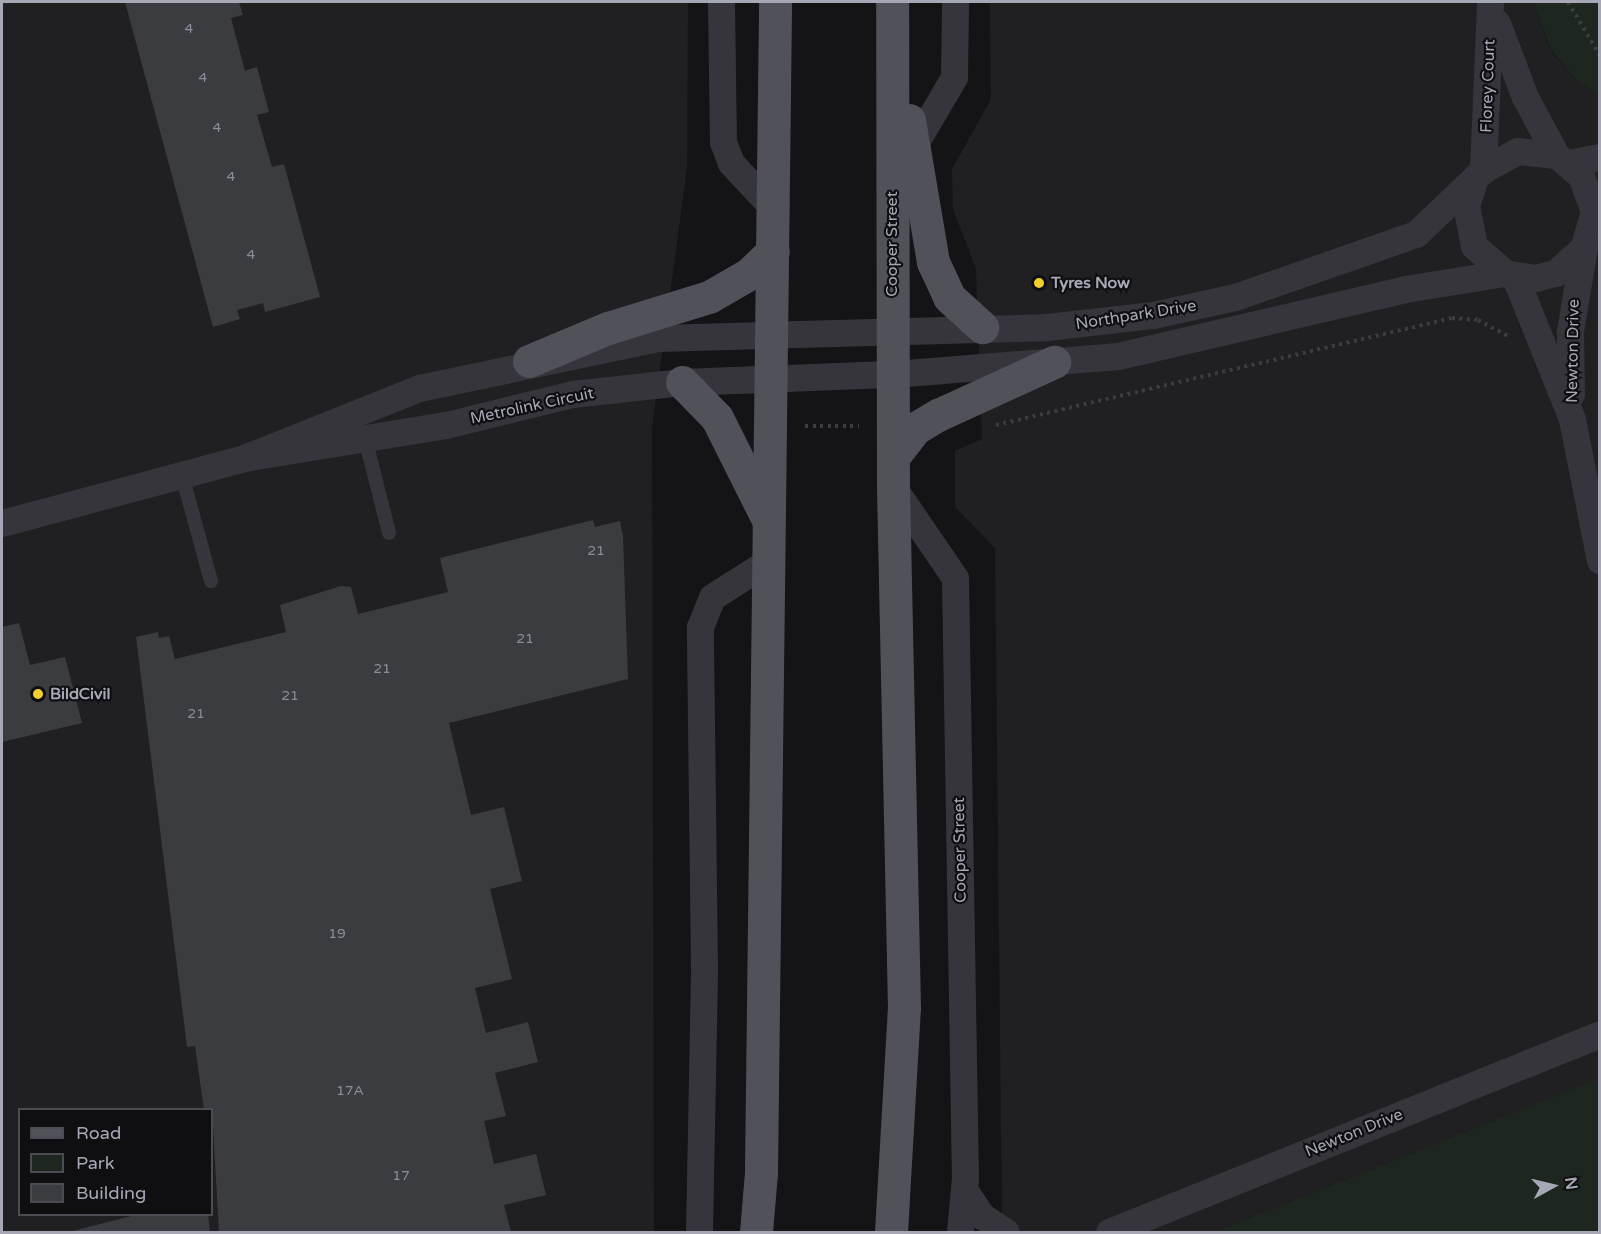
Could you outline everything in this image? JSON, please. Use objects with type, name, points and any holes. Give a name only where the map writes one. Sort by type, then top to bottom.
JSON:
[{"type":"main road","points":[[756,1233],[761,1172],[767,518],[770,333],[775,210],[775,2]]},
{"type":"main road","points":[[892,2],[913,147],[933,262],[950,297],[982,327]]},
{"type":"main road","name":"Cooper Street","points":[[891,1233],[904,1008],[893,472],[892,2]]},
{"type":"main road","points":[[530,361],[718,292],[773,250]]},
{"type":"main road","points":[[893,472],[916,428],[938,415],[1054,362]]},
{"type":"main road","points":[[682,382],[717,418],[767,518]]},
{"type":"street","points":[[721,2],[723,142],[731,163],[775,210]]},
{"type":"street","points":[[913,147],[954,77],[955,2]]},
{"type":"street","name":"Florey Court","points":[[1490,2],[1524,97],[1562,159]]},
{"type":"street","name":"Florey Court","points":[[1478,177],[1490,2]]},
{"type":"street","points":[[1510,275],[1474,246],[1466,205],[1478,177],[1517,151],[1562,159],[1599,157]]},
{"type":"street","points":[[894,374],[1054,362],[1193,342],[1405,289],[1510,275],[1555,273],[1592,233],[1590,193],[1562,159]]},
{"type":"street","name":"Northpark Drive","points":[[770,333],[1100,322],[1235,297],[1391,246],[1438,217],[1478,177]]},
{"type":"street","name":"Newton Drive","points":[[1592,233],[1570,331],[1572,419],[1599,560]]},
{"type":"street","name":"Newton Drive","points":[[1510,275],[1572,419]]},
{"type":"street","name":"Metrolink Circuit","points":[[244,458],[419,388],[530,361],[696,333],[770,333]]},
{"type":"street","name":"Metrolink Circuit","points":[[2,523],[244,458],[365,438],[572,394],[682,382],[770,382],[894,374]]},
{"type":"street","name":"Cooper Street","points":[[893,472],[955,578],[965,1191],[960,1233]]},
{"type":"street","points":[[699,1233],[704,969],[700,627],[712,597],[767,562]]},
{"type":"street","name":"Newton Drive","points":[[1110,1233],[1599,1034]]},
{"type":"street","points":[[965,1191],[982,1216],[1006,1233]]},
{"type":"lane","points":[[365,438],[389,533]]},
{"type":"lane","points":[[182,475],[211,581]]},
{"type":"path","points":[[1568,2],[1599,56]]},
{"type":"path","points":[[992,426],[1452,318],[1478,320],[1506,338],[1516,334]]},
{"type":"path","points":[[805,426],[859,426]]},
{"type":"shaded area","points":[[2,2],[688,2],[687,168],[652,428],[654,1232],[2,1232]]},
{"type":"shaded area","points":[[990,2],[1533,2],[1551,51],[1576,80],[1599,96],[1599,1078],[1214,1232],[1002,1232],[995,548],[955,507],[955,451],[982,439],[976,269],[953,209],[952,169],[991,99]]},
{"type":"green space","points":[[1533,2],[1599,2],[1599,96],[1576,80],[1551,50]]},
{"type":"green space","points":[[1599,1078],[1599,1232],[1214,1232]]},
{"type":"building","points":[[125,2],[239,2],[243,15],[231,18],[245,71],[257,67],[269,112],[257,115],[272,167],[284,164],[320,297],[265,312],[263,303],[237,310],[240,319],[213,327]]},
{"type":"building","points":[[593,520],[595,527],[620,521],[623,536],[628,679],[449,723],[471,815],[504,807],[522,881],[490,889],[512,979],[475,988],[486,1033],[528,1022],[538,1062],[495,1073],[506,1116],[484,1121],[494,1164],[536,1154],[546,1195],[504,1205],[511,1232],[219,1232],[213,1108],[204,1108],[195,1046],[187,1047],[136,637],[158,632],[159,638],[169,636],[175,659],[286,632],[280,605],[341,586],[351,587],[358,614],[448,592],[440,558]]},
{"type":"building","name":"BildCivil","points":[[19,623],[30,665],[65,657],[82,723],[2,742],[2,627]]},
{"type":"building","points":[[131,1216],[208,1216],[210,1232],[69,1232]]},
{"type":"place","name":"Tyres Now","points":[[1039,283]]},
{"type":"place","name":"BildCivil","points":[[38,694]]}]
